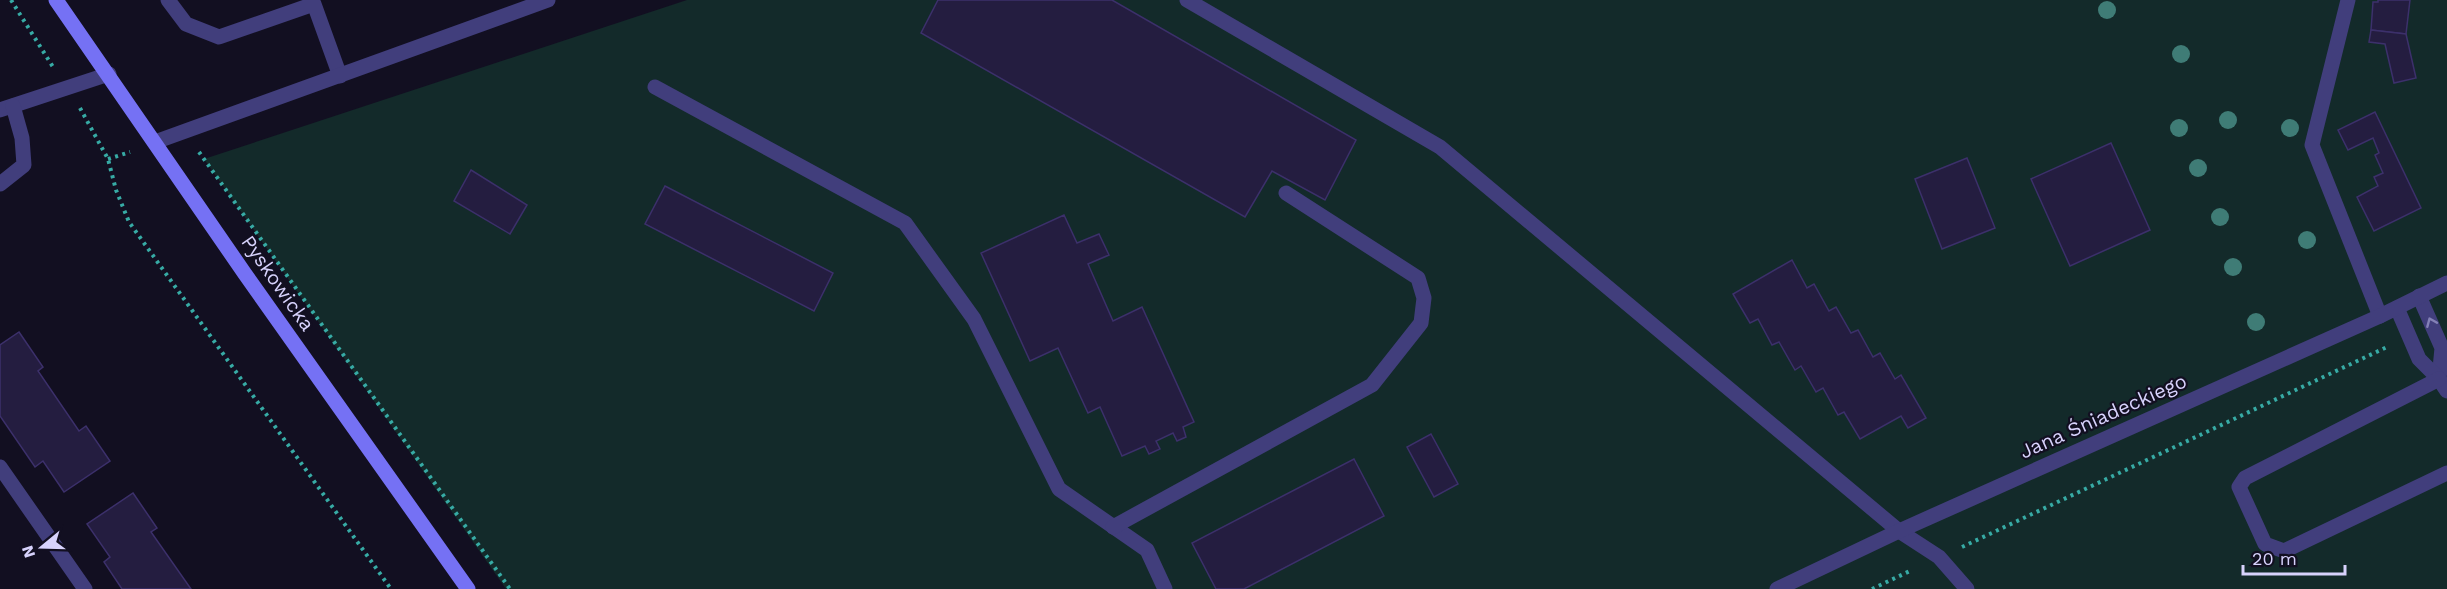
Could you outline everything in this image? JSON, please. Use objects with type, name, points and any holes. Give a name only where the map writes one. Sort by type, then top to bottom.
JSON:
[{"type":"street","name":"Pyskowicka","points":[[56,0],[468,589]]},
{"type":"street","points":[[168,0],[186,24],[219,38],[314,4],[340,76]]},
{"type":"street","points":[[155,142],[548,0]]},
{"type":"street","points":[[1187,0],[1440,147],[1899,531],[1939,558],[1967,589]]},
{"type":"street","points":[[2348,0],[2312,145],[2380,316]]},
{"type":"street","points":[[0,184],[24,165],[22,138],[7,108],[109,74]]},
{"type":"street","points":[[655,87],[905,223],[974,319],[1059,489],[1147,550],[1165,589]]},
{"type":"street","points":[[1113,526],[1372,385],[1421,323],[1424,298],[1418,278],[1286,193]]},
{"type":"street","name":"Jana Śniadeckiego","points":[[1777,589],[1899,531],[2380,316],[2447,283]]},
{"type":"street","points":[[2419,297],[2442,348],[2443,385]]},
{"type":"street","points":[[2397,308],[2419,359],[2443,385]]},
{"type":"street","points":[[2443,385],[2245,478],[2239,488],[2265,544],[2284,551],[2447,473]]},
{"type":"street","points":[[0,468],[85,589]]},
{"type":"path","points":[[11,0],[90,123],[108,159],[116,190],[129,222],[391,589]]},
{"type":"path","points":[[205,160],[510,589]]},
{"type":"path","points":[[1872,589],[2409,336]]},
{"type":"green space","points":[[687,0],[2447,0],[2447,589],[506,589],[204,159]]},
{"type":"building","points":[[938,0],[1112,0],[1356,140],[1325,200],[1272,171],[1245,217],[921,33]]},
{"type":"building","points":[[2378,0],[2410,0],[2406,34],[2371,30],[2373,2],[2378,2]]},
{"type":"building","points":[[2371,30],[2406,34],[2416,78],[2394,83],[2385,44],[2369,42]]},
{"type":"building","points":[[2375,112],[2421,208],[2374,231],[2357,197],[2378,186],[2374,177],[2383,173],[2375,155],[2379,153],[2373,138],[2348,150],[2338,130]]},
{"type":"building","points":[[2111,143],[2150,230],[2070,266],[2031,179]]},
{"type":"building","points":[[1967,158],[1995,228],[1942,249],[1915,179]]},
{"type":"building","points":[[471,170],[527,205],[510,234],[454,201]]},
{"type":"building","points":[[665,186],[833,273],[814,311],[645,224]]},
{"type":"building","points":[[1064,215],[1077,243],[1099,234],[1109,255],[1088,264],[1113,321],[1142,307],[1194,422],[1183,427],[1186,437],[1177,441],[1173,433],[1156,441],[1160,449],[1149,454],[1145,446],[1122,456],[1100,407],[1088,413],[1058,348],[1030,361],[981,253]]},
{"type":"building","points":[[1792,260],[1807,288],[1814,284],[1829,311],[1836,307],[1851,333],[1858,330],[1873,357],[1880,353],[1895,379],[1901,375],[1926,418],[1908,428],[1901,416],[1860,439],[1844,412],[1838,415],[1823,388],[1816,392],[1801,366],[1795,370],[1779,342],[1772,345],[1758,319],[1750,323],[1733,294]]},
{"type":"building","points":[[19,332],[43,367],[38,371],[79,431],[86,426],[110,461],[64,492],[43,461],[35,467],[0,416],[0,345]]},
{"type":"building","points":[[1431,434],[1458,484],[1434,497],[1407,447]]},
{"type":"building","points":[[1354,459],[1384,516],[1244,589],[1216,589],[1192,543]]},
{"type":"building","points":[[133,493],[157,528],[151,532],[191,589],[122,589],[104,562],[110,557],[87,524]]}]
